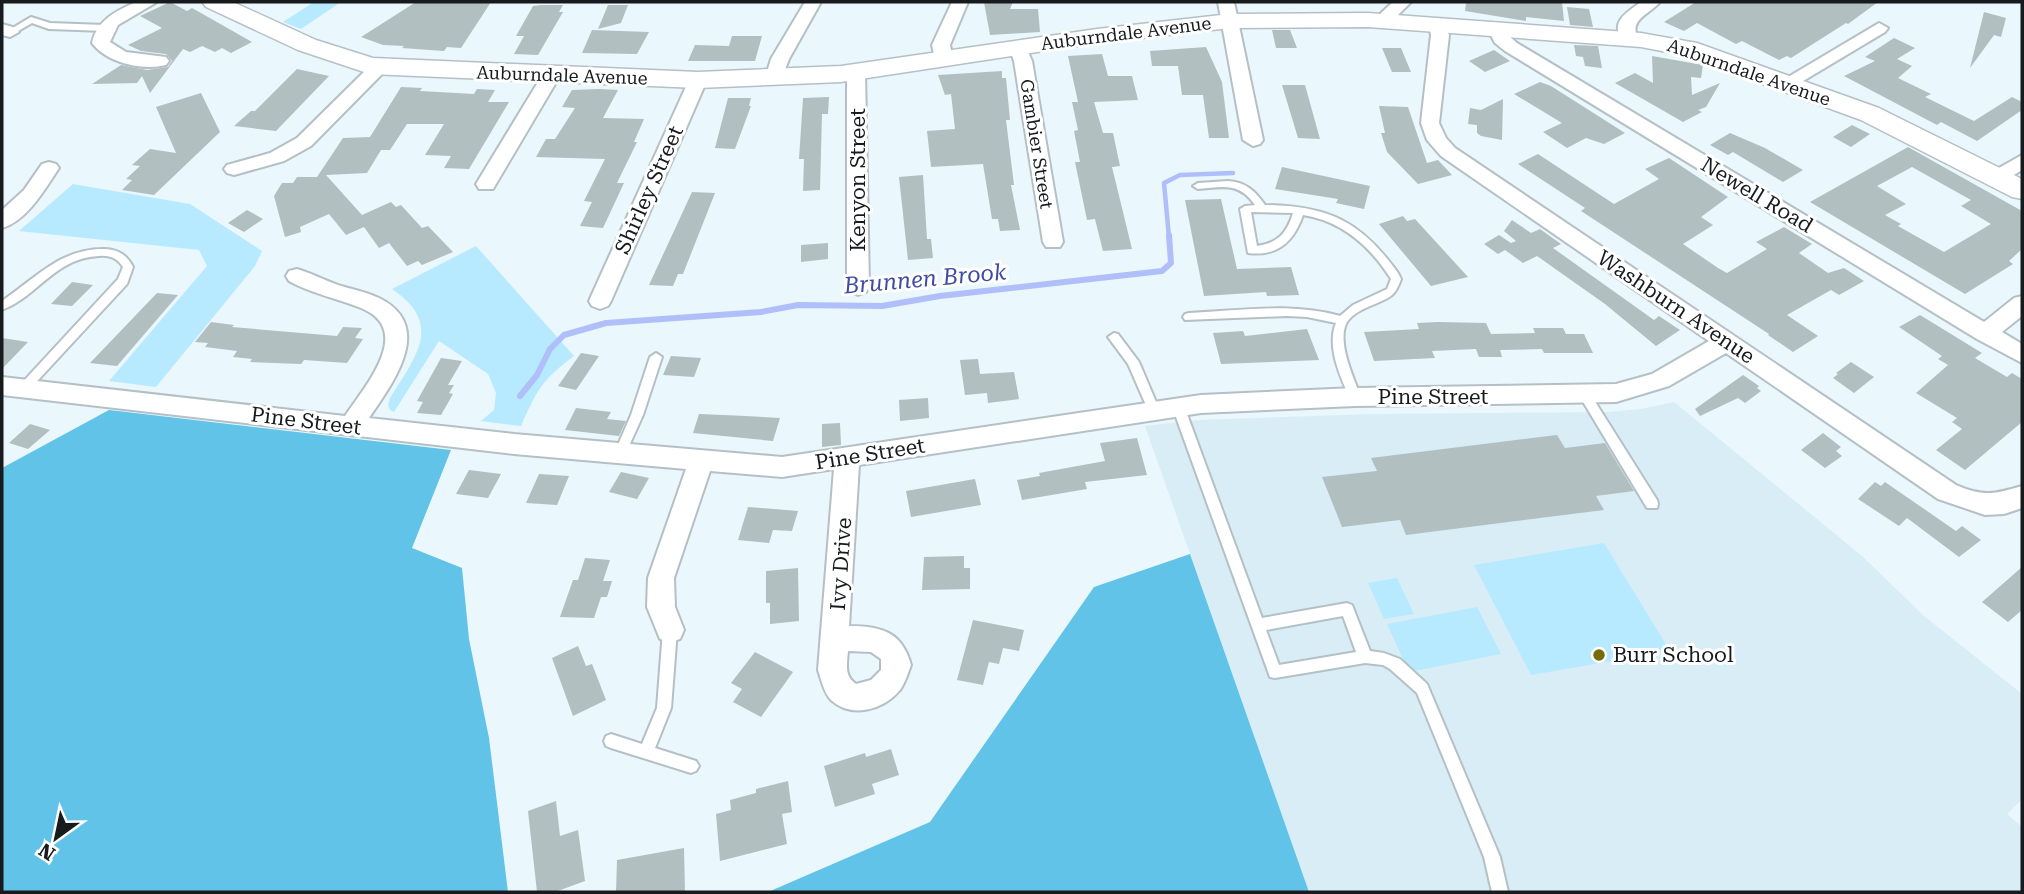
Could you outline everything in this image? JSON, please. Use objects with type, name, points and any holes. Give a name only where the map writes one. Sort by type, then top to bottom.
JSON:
[{"type":"street","points":[[149,2],[120,16],[105,28],[101,43],[107,50],[129,57],[160,61]]},
{"type":"street","name":"Auburndale Avenue","points":[[214,2],[320,51],[351,62],[379,67],[698,80],[774,79],[856,72],[1165,27],[1228,11],[1396,12],[1438,26],[1628,38],[1688,48],[1884,120],[2022,190]]},
{"type":"street","points":[[774,79],[780,59],[813,2]]},
{"type":"street","points":[[944,59],[942,40],[960,2]]},
{"type":"street","points":[[1628,38],[1625,29],[1627,20],[1652,2]]},
{"type":"street","points":[[1228,11],[1253,140]]},
{"type":"street","name":"Washburn Avenue","points":[[1438,26],[1440,38],[1430,123],[1433,134],[1442,146],[1947,492],[1969,502],[1991,505],[2009,503],[2022,496]]},
{"type":"street","points":[[1787,83],[1879,28]]},
{"type":"street","name":"Newell Road","points":[[1497,30],[1501,39],[1511,47],[2022,355]]},
{"type":"street","name":"Gambier Street","points":[[1018,47],[1023,61],[1053,242]]},
{"type":"street","points":[[234,169],[265,161],[296,148],[379,67]]},
{"type":"street","name":"Kenyon Street","points":[[856,72],[858,287]]},
{"type":"street","points":[[486,184],[552,74]]},
{"type":"street","name":"Shirley Street","points":[[600,301],[698,80]]},
{"type":"street","points":[[1997,177],[2022,160]]},
{"type":"street","points":[[2,221],[31,195],[49,168]]},
{"type":"street","points":[[297,276],[321,288],[379,307],[396,325],[398,343],[392,361],[351,426]]},
{"type":"street","points":[[1985,332],[2022,304]]},
{"type":"street","name":"Pine Street","points":[[13,387],[620,454],[782,467],[1178,406],[1355,397],[1585,395],[1630,391],[1655,384],[1727,341]]},
{"type":"street","name":"Ivy Drive","points":[[835,639],[866,640],[884,644],[895,659],[896,667],[891,683],[868,697],[848,695],[839,689],[832,670],[847,481],[846,459]]},
{"type":"street","points":[[670,630],[662,607],[661,578],[701,461]]},
{"type":"lane","points":[[6,30],[31,20],[54,26],[105,28]]},
{"type":"lane","points":[[1198,186],[1234,184],[1248,188],[1262,208]]},
{"type":"lane","points":[[1299,212],[1293,231],[1287,239],[1268,248],[1252,250],[1245,209],[1299,212],[1332,219],[1348,226],[1360,236],[1396,279],[1391,291],[1340,320],[1338,340],[1355,397]]},
{"type":"lane","points":[[2,306],[50,269],[74,257],[91,252],[113,253],[122,258],[128,267],[123,281],[13,387]]},
{"type":"lane","points":[[1189,317],[1315,313],[1340,320]]},
{"type":"lane","points":[[1114,337],[1137,370],[1153,409]]},
{"type":"lane","points":[[620,454],[634,423],[656,357]]},
{"type":"lane","points":[[1585,395],[1651,504]]},
{"type":"lane","points":[[1178,406],[1275,672],[1365,657],[1384,659],[1395,664],[1422,689],[1492,857],[1500,892]]},
{"type":"lane","points":[[1258,625],[1347,609],[1365,657]]},
{"type":"lane","points":[[646,752],[655,736],[664,708],[670,630]]},
{"type":"lane","points":[[611,741],[691,766]]},
{"type":"shaded area","points":[[314,2],[341,2],[301,29],[283,22]]},
{"type":"shaded area","points":[[73,184],[190,204],[262,251],[255,266],[156,387],[109,381],[207,266],[199,250],[19,231]]},
{"type":"shaded area","points":[[476,246],[574,356],[541,386],[521,426],[481,421],[494,410],[496,393],[488,374],[439,341],[394,412],[388,405],[416,354],[421,328],[417,315],[408,302],[392,289]]},
{"type":"shaded area","name":"Burr School","points":[[1674,402],[1862,556],[1924,616],[2022,694],[2022,799],[2007,814],[2022,827],[2022,892],[1309,892],[1145,426],[1198,420],[1372,414],[1608,412]]},
{"type":"shaded area","points":[[109,410],[451,450],[412,548],[462,568],[469,639],[489,738],[508,892],[2,892],[2,468]]},
{"type":"shaded area","points":[[1604,543],[1670,651],[1531,675],[1474,565]]},
{"type":"shaded area","points":[[1190,554],[1309,892],[768,892],[930,822],[1094,587]]},
{"type":"shaded area","points":[[1397,578],[1414,614],[1384,619],[1368,583]]},
{"type":"shaded area","points":[[1477,607],[1501,654],[1409,672],[1387,624]]},
{"type":"building","points":[[170,2],[187,11],[192,8],[252,42],[231,53],[222,48],[215,52],[202,46],[190,52],[183,49],[150,93],[142,76],[137,83],[92,84],[121,65],[147,70],[168,67],[172,61],[166,54],[141,51],[128,45],[162,28],[140,16]]},
{"type":"building","points":[[416,2],[491,2],[461,48],[447,47],[444,51],[402,48],[404,46],[383,45],[361,37]]},
{"type":"building","points":[[984,2],[1013,2],[1010,9],[1038,9],[1040,32],[990,35]]},
{"type":"building","points":[[1466,2],[1562,2],[1564,21],[1526,17],[1526,21],[1465,11]]},
{"type":"building","points":[[1696,2],[1878,2],[1848,24],[1791,58],[1787,56],[1779,60],[1742,41],[1736,44],[1697,23],[1684,31],[1664,22]]},
{"type":"building","points":[[563,5],[559,12],[563,12],[538,55],[514,54],[524,36],[516,36],[533,6]]},
{"type":"building","points":[[608,5],[628,5],[621,23],[598,29]]},
{"type":"building","points":[[1567,7],[1589,9],[1593,27],[1570,25]]},
{"type":"building","points":[[1984,12],[2006,18],[2001,37],[1994,35],[1970,68]]},
{"type":"building","points":[[592,30],[649,32],[637,54],[582,53]]},
{"type":"building","points":[[1272,30],[1290,30],[1297,48],[1276,48]]},
{"type":"building","points":[[732,36],[762,36],[755,61],[688,61],[695,45],[729,46]]},
{"type":"building","points":[[1894,38],[1915,48],[1897,59],[1912,66],[1898,78],[1931,94],[1925,97],[1974,121],[2012,97],[2022,102],[2022,110],[1977,141],[1941,122],[1937,125],[1844,76],[1875,61],[1865,57]]},
{"type":"building","points":[[1574,45],[1598,46],[1602,68],[1585,66],[1583,57],[1576,56]]},
{"type":"building","points":[[1206,47],[1222,82],[1229,138],[1209,138],[1203,95],[1182,95],[1178,66],[1152,66],[1150,51]]},
{"type":"building","points":[[1382,48],[1401,48],[1411,72],[1392,72]]},
{"type":"building","points":[[1494,50],[1510,61],[1485,72],[1469,61]]},
{"type":"building","points":[[1102,54],[1108,76],[1132,76],[1138,100],[1094,102],[1103,133],[1113,133],[1120,166],[1112,167],[1132,249],[1103,251],[1095,219],[1087,220],[1075,162],[1080,162],[1074,131],[1078,130],[1072,102],[1078,102],[1068,56]]},
{"type":"building","points":[[1652,56],[1703,65],[1701,78],[1691,77],[1692,95],[1720,83],[1706,107],[1698,110],[1702,112],[1683,122],[1615,83],[1635,73],[1653,83]]},
{"type":"building","points":[[297,69],[329,76],[276,131],[234,126],[251,111],[255,111]]},
{"type":"building","points":[[1002,71],[1002,78],[1006,78],[1010,120],[1006,120],[1014,185],[1011,185],[1020,230],[1000,231],[998,219],[992,219],[983,164],[931,167],[927,131],[955,129],[951,94],[945,95],[938,75]]},
{"type":"building","points":[[1540,82],[1551,86],[1625,133],[1604,144],[1586,138],[1567,148],[1543,132],[1562,123],[1514,94]]},
{"type":"building","points":[[1282,85],[1305,85],[1320,139],[1298,138]]},
{"type":"building","points":[[401,87],[422,88],[420,91],[474,94],[477,89],[495,90],[488,102],[509,102],[469,169],[444,168],[451,156],[425,155],[444,124],[407,124],[390,150],[381,150],[367,173],[326,175],[362,215],[391,202],[396,207],[401,205],[422,228],[428,226],[453,252],[422,265],[418,261],[407,266],[389,243],[379,248],[364,227],[346,235],[329,214],[300,227],[301,232],[285,237],[274,196],[282,183],[293,183],[297,177],[317,177],[343,138],[370,137]]},
{"type":"building","points":[[572,90],[618,90],[603,118],[644,119],[634,142],[637,142],[617,183],[624,183],[603,228],[580,226],[592,202],[584,201],[605,159],[536,157],[546,139],[555,139],[575,108],[562,107]]},
{"type":"building","points":[[201,93],[220,132],[154,195],[122,190],[132,180],[126,179],[140,166],[132,165],[150,149],[176,153],[156,107]]},
{"type":"building","points":[[829,97],[828,114],[822,114],[820,190],[803,191],[804,159],[799,159],[803,98]]},
{"type":"building","points":[[728,98],[751,98],[751,106],[735,149],[715,148]]},
{"type":"building","points":[[1503,99],[1502,140],[1481,136],[1477,133],[1477,125],[1468,124],[1470,108],[1481,110]]},
{"type":"building","points":[[1379,106],[1408,107],[1427,163],[1438,160],[1452,175],[1418,184],[1387,152],[1381,133],[1385,133]]},
{"type":"building","points":[[1852,125],[1870,134],[1851,147],[1833,137]]},
{"type":"building","points":[[1730,133],[1765,148],[1803,170],[1783,182],[1733,152],[1728,155],[1710,145]]},
{"type":"building","points":[[1908,147],[2022,211],[2022,249],[2009,261],[2013,264],[1965,294],[1810,202]],"holes":[[[1912,167],[1971,200],[1961,206],[1991,224],[1944,252],[1898,226],[1901,224],[1885,215],[1906,204],[1877,186]]]},
{"type":"building","points":[[1538,154],[1614,204],[1659,179],[1645,169],[1669,158],[1728,197],[1701,217],[1713,225],[1683,244],[1718,268],[1727,273],[1767,249],[1756,242],[1784,227],[1812,244],[1799,253],[1828,273],[1844,268],[1864,281],[1839,295],[1831,290],[1787,315],[1818,336],[1793,352],[1581,211],[1585,208],[1518,164]]},
{"type":"building","points":[[1282,167],[1370,186],[1364,209],[1336,203],[1338,199],[1275,189]]},
{"type":"building","points":[[923,175],[927,239],[931,239],[933,258],[908,260],[899,177]]},
{"type":"building","points":[[692,192],[715,193],[683,274],[678,274],[673,286],[649,285]]},
{"type":"building","points":[[1221,199],[1237,269],[1291,267],[1299,295],[1267,296],[1266,292],[1204,296],[1185,200]]},
{"type":"building","points":[[247,210],[263,219],[244,232],[228,223]]},
{"type":"building","points":[[1403,216],[1407,221],[1415,219],[1468,277],[1431,286],[1379,224]]},
{"type":"building","points":[[1512,220],[1531,233],[1540,229],[1561,244],[1553,248],[1654,320],[1659,316],[1680,330],[1656,346],[1605,304],[1537,256],[1523,263],[1505,250],[1498,254],[1484,244],[1499,235],[1511,243],[1516,241],[1504,231]]},
{"type":"building","points":[[828,243],[828,259],[801,262],[801,245]]},
{"type":"building","points":[[72,282],[93,285],[72,306],[51,304]]},
{"type":"building","points":[[157,293],[178,295],[117,366],[90,363]]},
{"type":"building","points":[[1920,315],[1982,353],[1975,358],[2007,377],[2012,373],[2022,379],[2022,422],[1965,470],[1936,450],[1962,429],[1952,422],[1957,418],[1916,393],[1948,365],[1938,359],[1942,356],[1899,327]]},
{"type":"building","points":[[211,322],[234,325],[232,327],[337,336],[343,327],[362,328],[355,338],[363,339],[347,363],[304,360],[301,364],[250,362],[252,359],[233,357],[237,351],[205,347],[208,343],[195,342]]},
{"type":"building","points":[[1417,323],[1486,323],[1491,334],[1535,333],[1533,328],[1563,328],[1566,334],[1584,334],[1593,353],[1544,353],[1542,349],[1500,350],[1502,357],[1479,357],[1476,349],[1432,351],[1435,358],[1374,361],[1364,332],[1419,329]]},
{"type":"building","points":[[1307,329],[1319,360],[1221,364],[1213,333],[1243,331],[1245,336]]},
{"type":"building","points":[[2,338],[28,342],[2,369]]},
{"type":"building","points":[[581,353],[599,356],[576,390],[558,386]]},
{"type":"building","points":[[671,356],[701,358],[694,377],[663,375]]},
{"type":"building","points":[[441,358],[462,361],[448,385],[454,385],[449,393],[453,394],[441,415],[417,413],[423,402],[417,401]]},
{"type":"building","points":[[978,359],[980,374],[1014,372],[1019,399],[988,403],[987,393],[965,395],[960,360]]},
{"type":"building","points":[[1851,362],[1874,377],[1854,393],[1833,378]]},
{"type":"building","points":[[1743,375],[1759,386],[1757,388],[1761,391],[1745,403],[1738,398],[1700,416],[1695,409]]},
{"type":"building","points":[[928,398],[929,418],[900,421],[899,400]]},
{"type":"building","points":[[576,408],[611,412],[607,419],[626,421],[619,436],[565,430]]},
{"type":"building","points":[[699,414],[780,418],[773,441],[693,433]]},
{"type":"building","points":[[840,423],[841,445],[822,447],[822,424]]},
{"type":"building","points":[[30,424],[50,430],[28,449],[9,443]]},
{"type":"building","points":[[1823,433],[1841,447],[1836,451],[1842,456],[1825,468],[1801,450]]},
{"type":"building","points":[[1557,435],[1565,448],[1605,443],[1634,491],[1596,496],[1604,510],[1406,535],[1400,520],[1342,527],[1322,477],[1377,471],[1371,458]]},
{"type":"building","points":[[1137,438],[1147,475],[1085,482],[1087,489],[1022,500],[1017,480],[1040,476],[1039,473],[1105,461],[1100,443]]},
{"type":"building","points":[[469,470],[501,474],[488,498],[456,494]]},
{"type":"building","points":[[621,472],[649,478],[637,499],[609,492]]},
{"type":"building","points":[[539,474],[569,476],[557,505],[526,503]]},
{"type":"building","points":[[975,479],[981,505],[911,517],[906,491]]},
{"type":"building","points":[[1875,482],[1881,486],[1885,482],[1956,531],[1962,526],[1981,540],[1959,557],[1907,518],[1899,526],[1858,499]]},
{"type":"building","points":[[748,507],[798,511],[792,531],[773,530],[769,543],[738,540]]},
{"type":"building","points":[[964,556],[964,568],[970,568],[970,589],[922,590],[924,557]]},
{"type":"building","points":[[585,558],[610,560],[603,581],[612,581],[607,597],[601,597],[594,618],[560,617],[573,580],[578,580]]},
{"type":"building","points":[[2022,567],[2022,610],[2008,622],[1982,602]]},
{"type":"building","points":[[798,568],[799,621],[770,624],[770,603],[766,603],[766,571]]},
{"type":"building","points":[[973,620],[1024,630],[1019,651],[1003,648],[999,664],[989,662],[983,685],[957,680]]},
{"type":"building","points":[[578,646],[586,666],[592,664],[606,700],[573,716],[552,658]]},
{"type":"building","points":[[755,652],[793,672],[761,717],[733,702],[742,689],[731,683]]},
{"type":"building","points":[[891,749],[899,775],[872,784],[875,794],[835,807],[824,766],[865,753],[866,757]]},
{"type":"building","points":[[788,781],[792,812],[782,814],[787,844],[720,861],[716,814],[731,810],[730,800],[756,793],[756,789]]},
{"type":"building","points":[[556,801],[560,836],[578,830],[585,881],[555,892],[537,892],[528,811]]},
{"type":"building","points":[[684,848],[685,892],[616,892],[617,860]]},
{"type":"waterway","name":"Brunnen Brook","points":[[1169,237],[1164,183],[1180,175],[1233,173]]},
{"type":"waterway","name":"Brunnen Brook","points":[[520,396],[537,375],[550,349],[564,335],[606,323],[761,312],[798,305],[882,306],[940,296],[1162,271],[1171,263],[1169,235]]},
{"type":"place","name":"Burr School","points":[[1599,655]]}]
